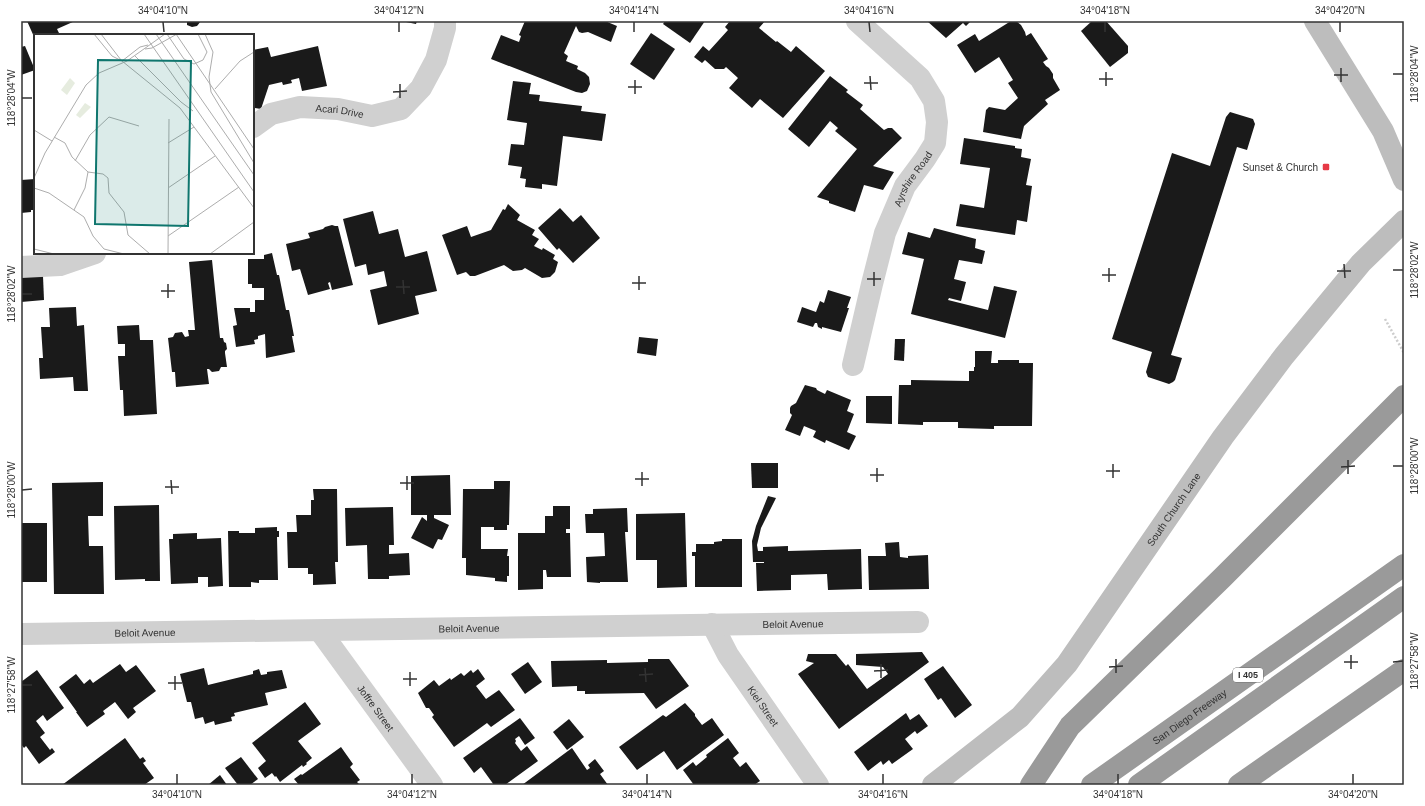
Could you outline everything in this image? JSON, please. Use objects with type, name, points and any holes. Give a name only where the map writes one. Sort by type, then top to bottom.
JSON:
[{"type":"highway","points":[[1031,785],[1070,726],[1222,578],[1404,396]]},
{"type":"highway","name":"San Diego Freeway","points":[[1092,785],[1404,565]]},
{"type":"highway","points":[[1139,785],[1404,597]]},
{"type":"highway","points":[[1239,785],[1404,670]]},
{"type":"street","name":"Acari Drive","points":[[254,127],[271,114],[300,107],[338,109],[372,116],[401,109],[421,88],[436,60],[445,28],[445,21]]},
{"type":"street","name":"Ayrshire Road","points":[[853,365],[885,233],[905,186],[935,143],[937,122],[934,101],[920,78],[857,21]]},
{"type":"street","points":[[1314,21],[1383,131],[1404,180]]},
{"type":"street","name":"South Church Lane","points":[[933,785],[1020,717],[1067,664],[1223,437],[1280,362],[1361,263],[1404,222]]},
{"type":"street","points":[[21,267],[60,265],[93,254]]},
{"type":"street","name":"Beloit Avenue","points":[[21,634],[918,622]]},
{"type":"street","name":"Kiel Street","points":[[712,624],[728,655],[818,785]]},
{"type":"street","name":"Joffre Street","points":[[320,631],[432,785]]},
{"type":"path","points":[[1386,320],[1404,353]]},
{"type":"building","points":[[27,21],[75,21],[57,29],[60,34],[34,34],[34,37]]},
{"type":"building","points":[[187,21],[201,21],[197,26],[192,27],[187,25]]},
{"type":"building","points":[[401,21],[417,21],[416,24]]},
{"type":"building","points":[[525,21],[605,21],[617,26],[611,42],[588,32],[579,32],[576,26],[564,53],[568,56],[566,61],[578,66],[577,69],[589,77],[590,84],[587,91],[582,93],[576,92],[491,59],[501,35],[519,42],[521,36],[519,35]]},
{"type":"building","points":[[665,21],[705,21],[690,43],[663,24]]},
{"type":"building","points":[[730,21],[765,21],[759,28],[791,52],[796,46],[825,71],[783,118],[760,99],[752,108],[729,88],[738,78],[726,67],[724,69],[715,69],[705,60],[702,63],[694,57],[703,46],[709,51],[728,30],[725,27]]},
{"type":"building","points":[[927,21],[971,21],[966,26],[963,23],[946,38]]},
{"type":"building","points":[[1011,21],[1016,21],[1021,25],[1026,36],[1031,33],[1048,59],[1043,62],[1053,74],[1053,78],[1060,90],[1045,100],[1048,104],[1024,126],[1021,139],[983,132],[986,110],[989,107],[1005,110],[1018,98],[1008,83],[1013,80],[999,57],[975,73],[957,45],[975,34],[979,41]]},
{"type":"building","points":[[1092,21],[1106,21],[1128,46],[1128,53],[1110,67],[1081,31]]},
{"type":"building","points":[[651,33],[675,49],[654,80],[630,64]]},
{"type":"building","points":[[25,46],[34,70],[21,75],[21,47]]},
{"type":"building","points":[[318,46],[327,86],[302,91],[299,78],[291,80],[292,83],[283,85],[282,82],[269,85],[261,109],[255,108],[254,111],[254,50],[268,47],[271,57]]},
{"type":"building","points":[[830,76],[848,90],[846,92],[863,105],[860,109],[884,130],[892,128],[902,138],[873,166],[894,172],[883,190],[864,185],[855,212],[817,197],[857,149],[835,131],[838,128],[830,121],[809,147],[788,129]]},
{"type":"building","points":[[513,81],[531,83],[529,94],[540,95],[539,101],[582,106],[581,111],[606,114],[602,141],[563,136],[557,186],[542,184],[542,189],[525,187],[526,179],[520,178],[522,167],[508,165],[511,144],[524,145],[527,123],[507,120]]},
{"type":"building","points":[[1230,112],[1253,119],[1255,124],[1247,150],[1237,147],[1171,355],[1182,358],[1175,380],[1169,384],[1148,377],[1146,372],[1152,352],[1112,339],[1172,153],[1210,166],[1226,117]]},
{"type":"building","points":[[964,138],[1015,146],[1015,148],[1022,149],[1021,157],[1031,159],[1026,185],[1032,186],[1027,222],[1017,220],[1015,235],[956,226],[960,204],[984,208],[990,168],[960,164]]},
{"type":"building","points":[[34,179],[34,210],[31,210],[31,212],[21,213],[21,180]]},
{"type":"building","points":[[508,204],[520,215],[517,220],[535,230],[532,235],[539,239],[534,246],[542,250],[543,248],[555,255],[553,259],[558,262],[555,272],[550,277],[542,278],[525,268],[522,270],[513,271],[504,265],[475,276],[470,276],[466,272],[457,275],[442,235],[467,226],[471,237],[491,230],[503,209],[505,210]]},
{"type":"building","points":[[560,208],[573,222],[581,215],[600,238],[573,263],[559,248],[557,250],[538,228]]},
{"type":"building","points":[[373,211],[379,234],[398,229],[405,257],[427,251],[437,291],[415,296],[419,314],[378,325],[370,290],[387,286],[384,271],[368,275],[366,264],[355,267],[343,219]]},
{"type":"building","points":[[332,225],[338,226],[353,285],[332,290],[330,282],[328,283],[330,289],[308,295],[300,269],[292,271],[286,244],[310,238],[308,233]]},
{"type":"building","points":[[934,228],[976,239],[975,248],[985,251],[982,264],[959,260],[954,279],[966,282],[961,301],[949,298],[948,300],[988,310],[994,286],[1017,291],[1005,338],[911,314],[924,259],[902,254],[908,232],[930,238]]},
{"type":"building","points":[[272,253],[277,275],[279,275],[286,310],[289,310],[294,336],[292,336],[295,352],[266,358],[265,334],[258,336],[258,339],[254,340],[255,344],[236,347],[233,326],[237,325],[234,308],[250,308],[250,312],[255,312],[255,300],[264,300],[264,288],[252,288],[252,284],[248,284],[248,259],[264,259],[264,255]]},
{"type":"building","points":[[212,260],[220,338],[223,338],[224,342],[226,343],[227,349],[225,353],[227,367],[221,367],[219,371],[212,372],[207,369],[209,384],[176,387],[175,372],[172,372],[168,338],[173,337],[175,333],[182,332],[185,337],[189,336],[188,330],[195,330],[189,262]]},
{"type":"building","points":[[43,276],[44,300],[21,302],[21,277]]},
{"type":"building","points":[[828,290],[851,297],[841,332],[822,327],[822,329],[818,327],[817,323],[815,323],[813,327],[797,322],[802,307],[816,312],[820,301],[824,303]]},
{"type":"building","points":[[76,307],[77,326],[84,325],[88,391],[74,391],[73,377],[40,379],[39,358],[43,358],[41,327],[50,327],[49,308]]},
{"type":"building","points":[[139,325],[140,340],[153,340],[157,414],[124,416],[123,390],[120,390],[118,356],[125,356],[125,344],[118,344],[117,326]]},
{"type":"building","points":[[639,337],[658,339],[656,356],[637,353]]},
{"type":"building","points":[[895,339],[905,339],[904,361],[894,360]]},
{"type":"building","points":[[975,351],[992,351],[991,363],[998,363],[998,360],[1019,360],[1019,363],[1033,363],[1032,426],[994,426],[994,429],[958,428],[958,422],[923,422],[923,425],[898,424],[899,385],[911,385],[911,380],[969,381],[969,371],[974,371],[975,367]]},
{"type":"building","points":[[805,385],[816,388],[825,394],[827,390],[851,400],[847,411],[854,414],[847,432],[856,436],[849,450],[826,440],[825,443],[813,437],[816,431],[804,426],[800,436],[785,430],[792,415],[790,413],[790,408],[796,403]]},
{"type":"building","points":[[866,396],[892,396],[892,424],[866,423]]},
{"type":"building","points":[[751,463],[778,463],[778,488],[752,488]]},
{"type":"building","points":[[450,475],[451,515],[434,515],[434,518],[449,525],[442,540],[438,539],[433,549],[411,538],[422,517],[427,521],[427,515],[411,515],[411,476]]},
{"type":"building","points":[[494,481],[510,481],[509,525],[507,525],[507,530],[494,530],[494,527],[481,527],[481,549],[508,549],[507,556],[509,556],[509,576],[507,576],[507,582],[495,581],[495,578],[466,575],[466,558],[462,558],[463,489],[494,489]]},
{"type":"building","points":[[103,482],[103,516],[88,516],[89,546],[103,546],[104,594],[54,594],[52,483]]},
{"type":"building","points":[[313,489],[337,489],[338,562],[335,562],[336,584],[313,585],[313,574],[308,574],[308,568],[288,568],[287,532],[297,532],[296,515],[311,515],[311,500],[314,500]]},
{"type":"building","points":[[768,496],[776,498],[761,528],[757,545],[758,551],[763,551],[763,547],[788,546],[788,551],[861,549],[862,589],[828,590],[827,574],[791,575],[791,590],[757,591],[756,563],[764,562],[753,562],[752,541],[756,526]]},
{"type":"building","points":[[159,505],[160,581],[145,581],[145,579],[115,580],[114,506]]},
{"type":"building","points":[[553,506],[570,506],[570,529],[566,529],[566,533],[570,533],[571,577],[547,577],[546,570],[543,570],[543,589],[518,590],[518,533],[545,533],[545,516],[553,516]]},
{"type":"building","points":[[393,507],[394,545],[389,545],[389,554],[409,553],[410,575],[389,576],[389,579],[368,579],[367,545],[346,546],[345,508]]},
{"type":"building","points":[[627,508],[628,532],[625,532],[628,582],[587,582],[586,557],[605,556],[604,533],[586,533],[585,514],[593,514],[593,509]]},
{"type":"building","points":[[685,513],[687,587],[657,588],[657,560],[636,560],[636,514]]},
{"type":"building","points":[[21,523],[47,523],[47,582],[21,582]]},
{"type":"building","points":[[277,527],[277,531],[279,531],[279,537],[277,537],[278,580],[259,580],[259,583],[251,582],[251,587],[229,587],[228,531],[255,533],[255,528]]},
{"type":"building","points":[[197,533],[197,539],[221,538],[223,586],[208,587],[208,577],[198,577],[198,583],[171,584],[169,539],[173,539],[173,534]]},
{"type":"building","points":[[722,539],[742,539],[742,587],[695,587],[695,556],[692,556],[692,552],[696,552],[696,544],[714,544],[714,542],[722,541]]},
{"type":"building","points":[[899,542],[900,557],[908,558],[908,556],[928,555],[929,589],[869,590],[868,556],[886,556],[885,543]]},
{"type":"building","points":[[922,652],[929,662],[839,729],[798,674],[814,663],[806,661],[808,654],[836,654],[846,666],[848,664],[867,689],[888,674],[883,667],[856,665],[856,654]]},
{"type":"building","points":[[648,659],[669,659],[689,686],[656,709],[644,693],[585,694],[585,691],[577,691],[577,686],[552,687],[551,661],[607,660],[607,663],[648,662]]},
{"type":"building","points":[[528,662],[542,682],[525,694],[511,674]]},
{"type":"building","points":[[120,664],[126,672],[136,665],[156,691],[133,708],[136,712],[128,719],[115,702],[103,711],[105,714],[87,727],[59,687],[76,674],[84,684],[90,679],[93,683]]},
{"type":"building","points":[[943,666],[972,705],[955,718],[941,698],[938,700],[924,679]]},
{"type":"building","points":[[204,668],[208,685],[253,674],[253,671],[259,669],[261,675],[267,674],[267,672],[282,670],[287,688],[265,693],[268,705],[234,713],[235,716],[231,717],[232,721],[215,725],[214,721],[205,724],[203,717],[195,719],[191,702],[187,702],[180,674]]},
{"type":"building","points":[[478,669],[485,679],[476,686],[486,699],[499,690],[515,710],[491,727],[487,723],[454,747],[432,717],[434,715],[429,708],[426,708],[418,693],[434,680],[439,686],[450,678],[451,680],[461,673],[464,676],[471,670],[473,673]]},
{"type":"building","points":[[37,670],[64,708],[47,721],[43,715],[36,721],[45,733],[40,737],[50,750],[52,748],[55,752],[39,764],[26,746],[24,748],[21,744],[21,682]]},
{"type":"building","points":[[305,702],[321,724],[298,741],[312,758],[303,767],[302,765],[280,782],[272,773],[265,778],[258,768],[266,761],[252,743]]},
{"type":"building","points":[[685,703],[702,725],[712,718],[724,735],[677,770],[664,751],[637,770],[619,747],[663,715],[666,717]]},
{"type":"building","points":[[906,713],[910,720],[919,714],[928,726],[917,734],[915,731],[905,739],[913,749],[892,764],[889,760],[883,765],[881,761],[868,771],[854,752]]},
{"type":"building","points":[[520,718],[535,738],[525,745],[519,736],[515,739],[515,743],[521,751],[527,746],[538,761],[505,785],[494,785],[481,767],[474,773],[463,758]]},
{"type":"building","points":[[569,719],[584,737],[567,750],[553,732]]},
{"type":"building","points":[[125,738],[140,759],[143,757],[146,761],[143,763],[154,778],[144,785],[62,785]]},
{"type":"building","points":[[728,738],[739,753],[733,758],[740,767],[746,762],[760,781],[754,785],[694,785],[683,770],[693,762],[696,766],[707,757],[706,755]]},
{"type":"building","points":[[341,747],[353,764],[350,767],[360,780],[357,782],[360,785],[299,785],[294,779],[301,774],[302,775]]},
{"type":"building","points":[[572,748],[587,770],[590,768],[588,765],[595,759],[604,771],[600,774],[608,785],[522,785]]},
{"type":"building","points":[[241,757],[258,779],[250,785],[238,785],[225,768]]},
{"type":"building","points":[[220,775],[227,785],[208,785]]},
{"type":"place","name":"Sunset & Church","points":[[1326,167]]}]
